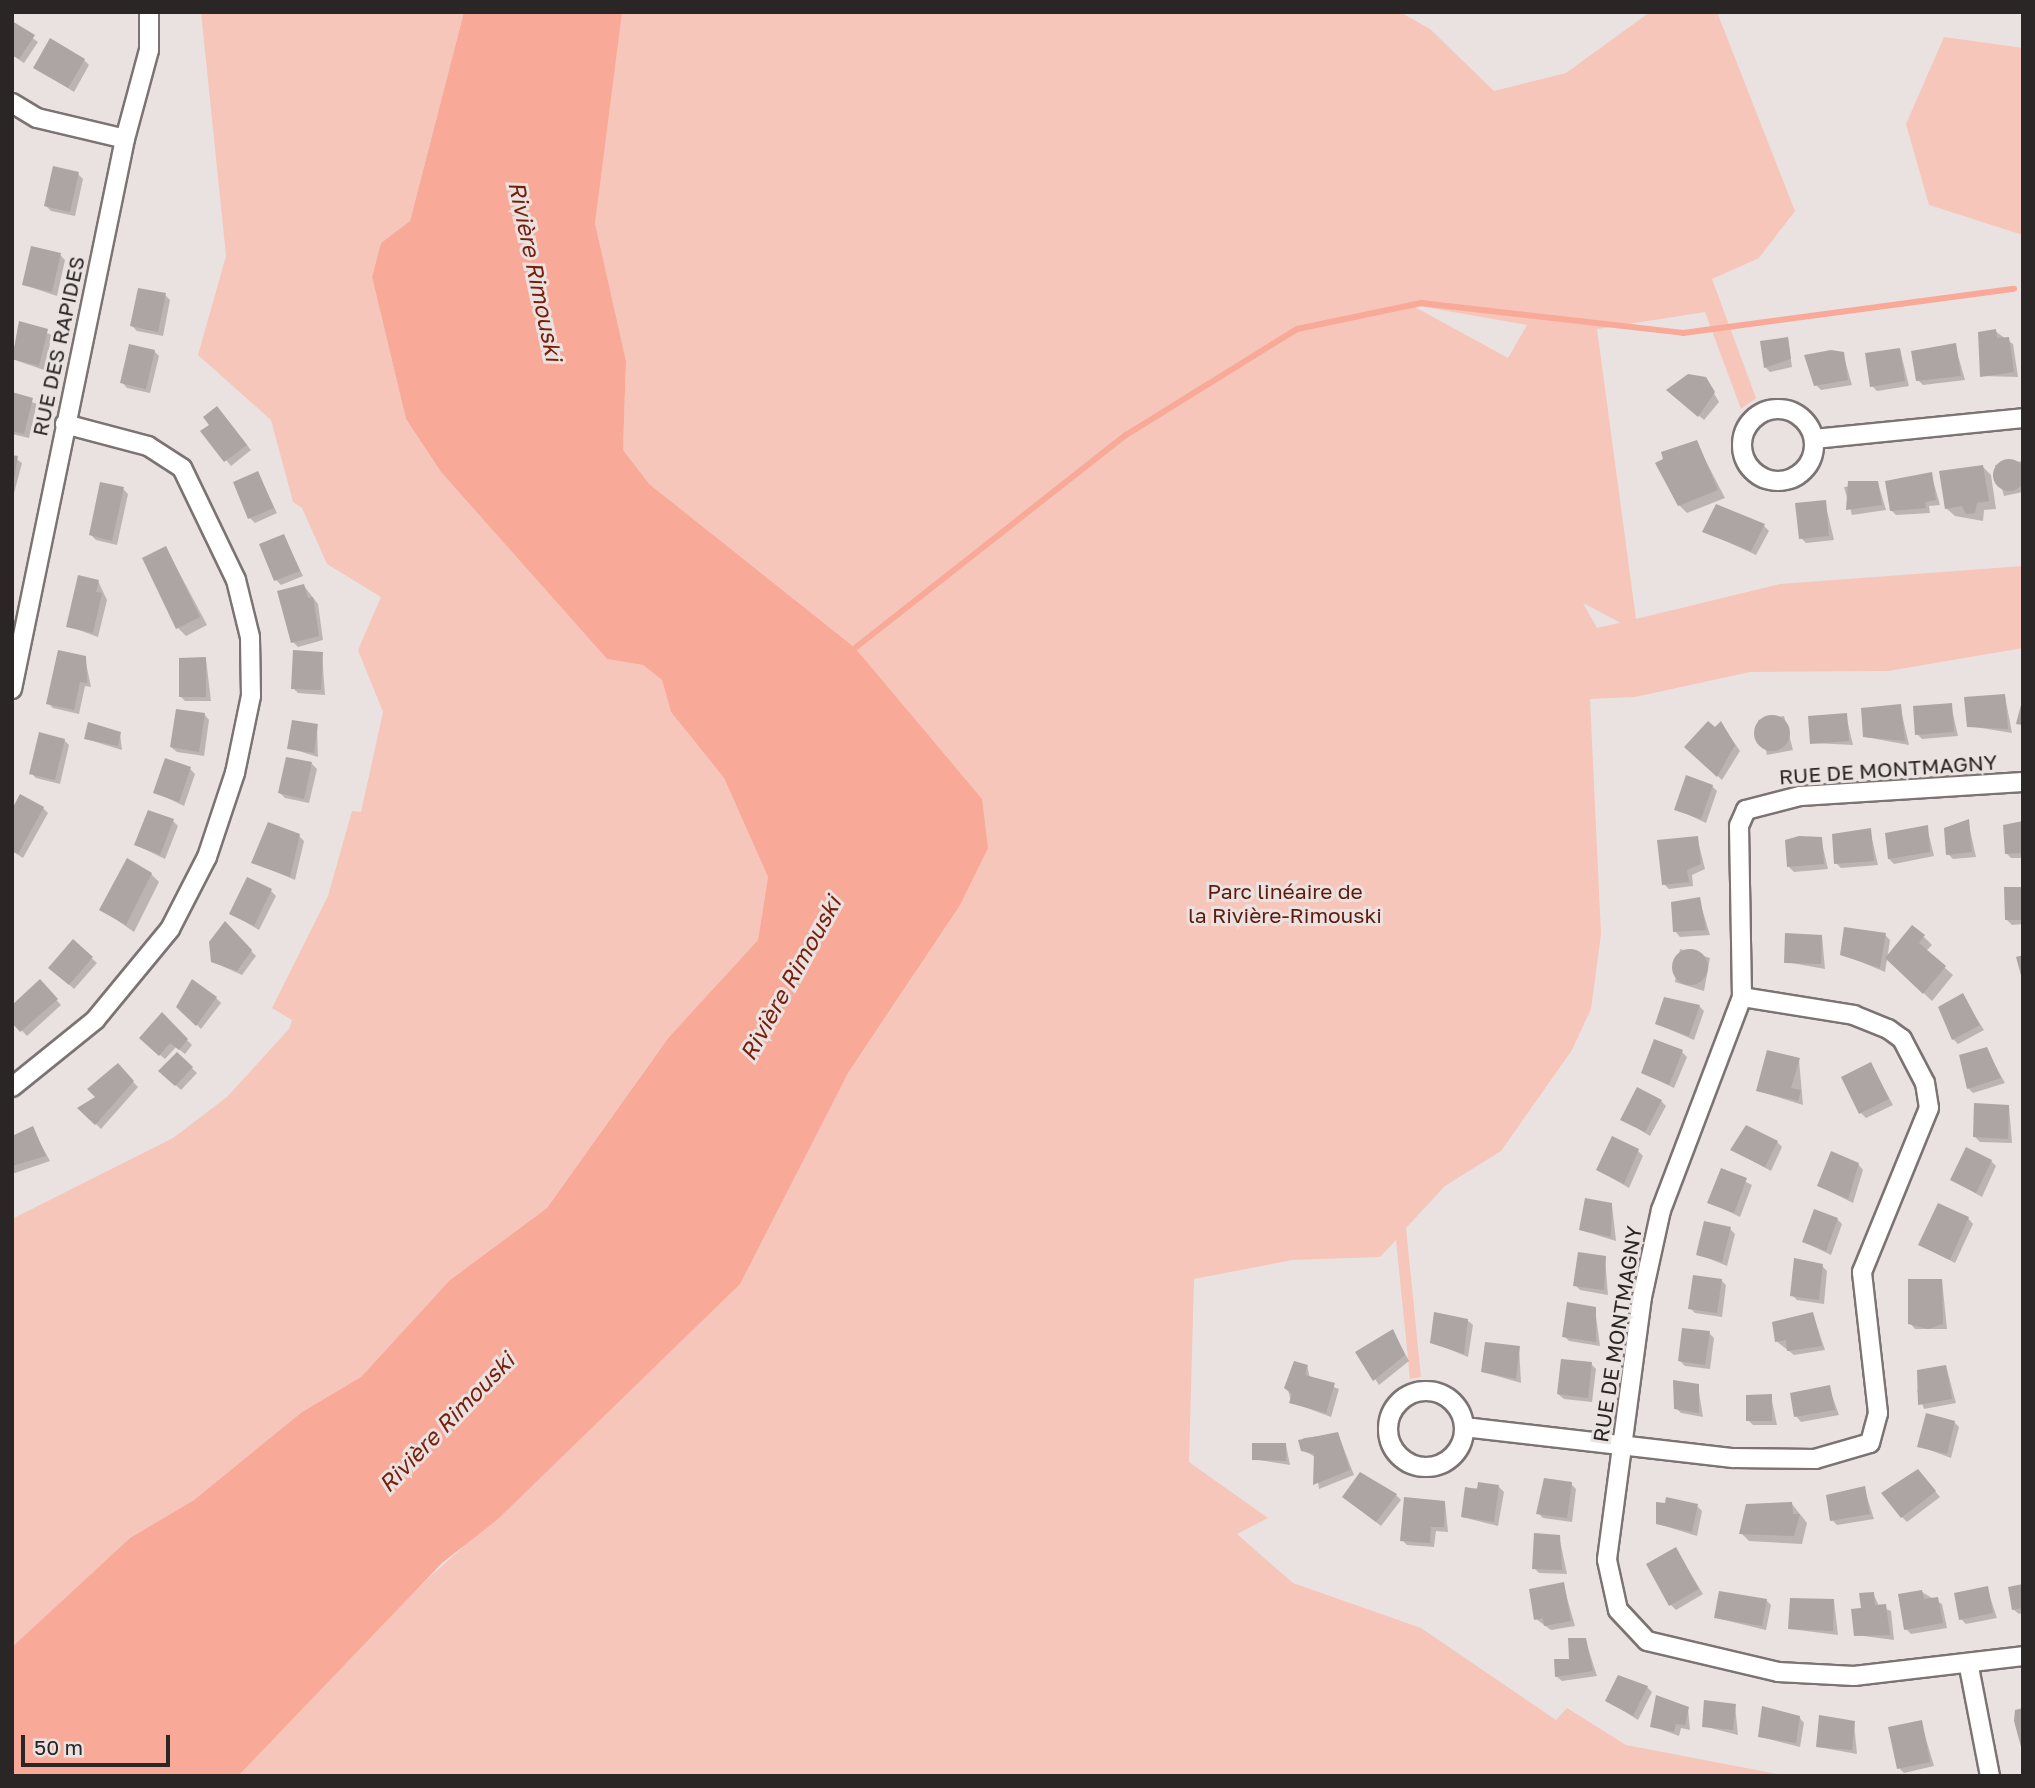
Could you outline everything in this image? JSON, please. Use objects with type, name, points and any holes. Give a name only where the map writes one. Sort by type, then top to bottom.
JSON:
[{"type":"street","name":"RUE DES RAPIDES","points":[[12,689],[125,139],[149,50],[149,12]]},
{"type":"street","points":[[12,103],[37,118],[125,139]]},
{"type":"street","points":[[1768,411],[1802,418],[1814,439],[1803,471],[1782,481],[1750,469],[1742,447],[1749,424],[1768,411]]},
{"type":"street","points":[[1814,439],[2023,418]]},
{"type":"street","points":[[12,1087],[95,1020],[170,929],[207,857],[235,773],[251,696],[250,637],[236,580],[182,468],[149,446],[65,424]]},
{"type":"street","name":"RUE DE MONTMAGNY","points":[[2023,782],[1800,796],[1746,810],[1739,826],[1742,997],[1661,1210],[1622,1446],[1607,1560],[1618,1610],[1647,1640],[1778,1672],[1854,1676],[1969,1667],[2023,1656]]},
{"type":"street","points":[[1464,1427],[1622,1446],[1815,1459],[1870,1443],[1875,1430],[1862,1272],[1929,1108],[1925,1083],[1902,1039],[1888,1029],[1854,1015],[1742,997]]},
{"type":"street","points":[[1427,1392],[1456,1406],[1464,1427],[1457,1452],[1423,1467],[1399,1457],[1388,1434],[1403,1400],[1427,1392]]},
{"type":"street","points":[[1969,1667],[1990,1776]]},
{"type":"green space","points":[[201,12],[464,12],[410,221],[381,243],[372,277],[406,419],[441,472],[607,659],[643,665],[662,680],[671,712],[724,778],[768,877],[758,940],[669,1037],[547,1208],[450,1280],[361,1377],[302,1412],[194,1500],[130,1538],[12,1647],[12,1219],[173,1138],[227,1097],[289,1029],[292,1020],[272,1008],[328,896],[352,811],[361,812],[383,712],[358,650],[381,597],[327,564],[302,508],[293,502],[271,420],[198,355],[226,256]]},
{"type":"green space","name":"Parc linéaire de la Rivière-Rimouski","points":[[616,12],[1400,12],[1430,29],[1494,91],[1566,73],[1650,12],[1717,12],[1795,211],[1759,258],[1712,279],[1756,398],[1741,409],[1705,312],[1597,329],[1636,619],[1780,584],[2023,566],[2023,648],[1888,671],[1750,672],[1635,697],[1590,699],[1601,934],[1591,1009],[1572,1050],[1501,1151],[1445,1186],[1406,1228],[1421,1377],[1410,1379],[1396,1240],[1380,1257],[1292,1260],[1194,1279],[1189,1462],[1268,1518],[1237,1534],[1293,1583],[1421,1628],[1556,1720],[1567,1708],[1626,1745],[1788,1776],[238,1776],[386,1617],[499,1514],[746,1267],[848,1073],[915,973],[713,535],[648,484],[623,450],[626,361],[595,223]],"holes":[[[1413,305],[1527,325],[1508,358]],[[1583,603],[1619,622],[1619,623],[1597,628]]]},
{"type":"green space","points":[[1944,37],[2023,48],[2023,235],[1929,205],[1906,124]]},
{"type":"water","name":"Rivière Rimouski","points":[[464,12],[622,12],[595,223],[626,361],[623,450],[649,484],[855,648],[982,799],[988,848],[960,905],[848,1073],[740,1284],[498,1519],[442,1563],[238,1776],[12,1776],[12,1647],[130,1538],[194,1500],[302,1412],[361,1377],[450,1280],[547,1208],[669,1037],[758,940],[768,877],[724,778],[671,712],[662,680],[643,665],[607,659],[441,472],[406,419],[372,277],[381,243],[410,221]]},
{"type":"building","points":[[12,21],[35,35],[19,59],[12,55]]},
{"type":"building","points":[[50,38],[85,59],[68,88],[33,68]]},
{"type":"building","points":[[53,166],[79,172],[70,212],[44,206]]},
{"type":"building","points":[[31,246],[61,253],[52,292],[22,285]]},
{"type":"building","points":[[138,288],[166,293],[158,332],[130,326]]},
{"type":"building","points":[[19,321],[48,329],[39,366],[12,359]]},
{"type":"building","points":[[1996,329],[1997,338],[2009,337],[2014,372],[1980,377],[1978,332]]},
{"type":"building","points":[[1788,337],[1791,359],[1764,368],[1760,341]]},
{"type":"building","points":[[1956,343],[1961,376],[1916,381],[1911,351]]},
{"type":"building","points":[[129,344],[155,350],[146,389],[120,383]]},
{"type":"building","points":[[1900,348],[1905,381],[1870,387],[1865,353]]},
{"type":"building","points":[[1831,350],[1844,352],[1848,380],[1814,386],[1804,355]]},
{"type":"building","points":[[1688,374],[1706,377],[1715,392],[1698,417],[1666,390]]},
{"type":"building","points":[[12,392],[33,398],[24,434],[12,431]]},
{"type":"building","points":[[217,406],[247,445],[224,462],[200,431],[209,425],[203,417]]},
{"type":"building","points":[[1697,440],[1718,490],[1678,506],[1655,463],[1663,459],[1661,452]]},
{"type":"building","points":[[12,455],[18,456],[14,479],[12,479]]},
{"type":"building","points":[[2009,459],[2021,463],[2025,475],[2021,487],[2009,491],[1997,487],[1993,475],[1997,463]]},
{"type":"building","points":[[1983,465],[1989,501],[1977,503],[1975,513],[1966,514],[1962,506],[1945,509],[1939,471]]},
{"type":"building","points":[[258,471],[274,508],[248,519],[233,482]]},
{"type":"building","points":[[1932,472],[1936,500],[1925,502],[1926,508],[1890,511],[1885,481]]},
{"type":"building","points":[[1848,481],[1878,481],[1882,505],[1846,510]]},
{"type":"building","points":[[100,482],[124,487],[112,541],[89,535]]},
{"type":"building","points":[[1826,500],[1829,536],[1799,539],[1795,503]]},
{"type":"building","points":[[1716,504],[1765,524],[1751,551],[1702,532]]},
{"type":"building","points":[[284,534],[300,571],[274,581],[259,544]]},
{"type":"building","points":[[166,546],[200,617],[176,629],[142,558]]},
{"type":"building","points":[[78,575],[99,580],[96,592],[102,593],[93,633],[66,627]]},
{"type":"building","points":[[304,584],[308,598],[313,597],[319,636],[291,643],[277,591]]},
{"type":"building","points":[[58,650],[86,656],[87,683],[80,682],[74,710],[46,704]]},
{"type":"building","points":[[293,650],[323,652],[321,690],[291,689]]},
{"type":"building","points":[[206,657],[206,697],[179,697],[179,658]]},
{"type":"building","points":[[2005,694],[2008,729],[1967,727],[1964,697]]},
{"type":"building","points":[[2023,697],[2023,725],[2016,724]]},
{"type":"building","points":[[1952,703],[1954,732],[1915,735],[1913,706]]},
{"type":"building","points":[[1901,704],[1905,741],[1863,737],[1861,708]]},
{"type":"building","points":[[176,709],[205,713],[199,752],[170,747]]},
{"type":"building","points":[[1847,713],[1849,741],[1810,744],[1808,716]]},
{"type":"building","points":[[1772,715],[1784,721],[1790,733],[1784,745],[1772,751],[1760,745],[1754,733],[1760,721]]},
{"type":"building","points":[[292,720],[318,724],[314,753],[287,749]]},
{"type":"building","points":[[1708,721],[1715,727],[1721,721],[1735,745],[1717,777],[1684,747]]},
{"type":"building","points":[[88,722],[121,732],[118,746],[84,739]]},
{"type":"building","points":[[39,732],[65,739],[55,780],[29,774]]},
{"type":"building","points":[[286,757],[312,762],[304,799],[278,793]]},
{"type":"building","points":[[165,758],[191,767],[179,802],[153,793]]},
{"type":"building","points":[[1686,775],[1713,785],[1701,819],[1674,810]]},
{"type":"building","points":[[20,794],[44,807],[18,854],[12,851],[12,809]]},
{"type":"building","points":[[148,810],[174,819],[160,855],[134,845]]},
{"type":"building","points":[[1969,819],[1972,852],[1946,855],[1944,828]]},
{"type":"building","points":[[2023,821],[2023,853],[2005,854],[2003,825]]},
{"type":"building","points":[[268,822],[300,834],[290,877],[251,863]]},
{"type":"building","points":[[1928,825],[1930,852],[1888,859],[1885,833]]},
{"type":"building","points":[[1871,828],[1874,861],[1834,864],[1832,834]]},
{"type":"building","points":[[1698,836],[1701,864],[1687,870],[1689,882],[1662,885],[1657,840]]},
{"type":"building","points":[[1799,836],[1822,837],[1824,864],[1787,867],[1785,840]]},
{"type":"building","points":[[127,858],[152,873],[126,925],[99,910]]},
{"type":"building","points":[[247,877],[272,889],[254,926],[229,914]]},
{"type":"building","points":[[2004,887],[2023,887],[2023,920],[2005,920]]},
{"type":"building","points":[[1700,897],[1706,930],[1673,932],[1671,902]]},
{"type":"building","points":[[225,921],[252,950],[237,971],[211,962],[209,942]]},
{"type":"building","points":[[1912,925],[1925,935],[1919,943],[1946,966],[1923,994],[1885,958]]},
{"type":"building","points":[[1844,927],[1886,933],[1880,968],[1840,955]]},
{"type":"building","points":[[1785,933],[1822,935],[1821,964],[1784,963]]},
{"type":"building","points":[[73,939],[93,957],[69,985],[48,968]]},
{"type":"building","points":[[1690,949],[1703,954],[1708,967],[1703,980],[1690,985],[1677,980],[1672,967],[1677,954]]},
{"type":"building","points":[[2023,955],[2023,979],[2022,979],[2016,957]]},
{"type":"building","points":[[40,979],[58,999],[20,1032],[12,1023],[12,1005]]},
{"type":"building","points":[[192,979],[217,997],[196,1026],[176,1007]]},
{"type":"building","points":[[1963,993],[1980,1025],[1952,1040],[1938,1007]]},
{"type":"building","points":[[1664,997],[1700,1005],[1689,1036],[1655,1024]]},
{"type":"building","points":[[162,1012],[188,1039],[179,1050],[170,1043],[159,1056],[139,1038]]},
{"type":"building","points":[[1654,1039],[1683,1050],[1669,1085],[1641,1073]]},
{"type":"building","points":[[1987,1047],[2001,1078],[1967,1089],[1959,1055]]},
{"type":"building","points":[[1767,1050],[1800,1058],[1791,1088],[1801,1090],[1798,1101],[1756,1091]]},
{"type":"building","points":[[177,1052],[193,1067],[175,1086],[158,1071]]},
{"type":"building","points":[[1871,1062],[1889,1099],[1859,1114],[1841,1077]]},
{"type":"building","points":[[118,1063],[134,1081],[95,1125],[77,1108],[95,1097],[87,1089]]},
{"type":"building","points":[[1637,1087],[1662,1100],[1645,1132],[1620,1120]]},
{"type":"building","points":[[1974,1103],[2009,1105],[2008,1139],[1973,1137]]},
{"type":"building","points":[[1746,1125],[1778,1141],[1765,1167],[1730,1150]]},
{"type":"building","points":[[33,1126],[46,1156],[12,1166],[12,1136]]},
{"type":"building","points":[[1612,1136],[1639,1149],[1624,1184],[1596,1170]]},
{"type":"building","points":[[1966,1147],[1992,1160],[1976,1193],[1950,1180]]},
{"type":"building","points":[[1831,1151],[1859,1163],[1848,1199],[1817,1186]]},
{"type":"building","points":[[1721,1168],[1747,1178],[1734,1213],[1707,1203]]},
{"type":"building","points":[[1585,1198],[1612,1203],[1611,1237],[1579,1230]]},
{"type":"building","points":[[1938,1203],[1969,1217],[1950,1260],[1918,1245]]},
{"type":"building","points":[[1814,1209],[1838,1218],[1826,1251],[1802,1242]]},
{"type":"building","points":[[1704,1221],[1731,1227],[1722,1262],[1696,1255]]},
{"type":"building","points":[[1578,1252],[1606,1256],[1604,1290],[1573,1286]]},
{"type":"building","points":[[1794,1258],[1823,1264],[1819,1300],[1790,1296]]},
{"type":"building","points":[[1693,1275],[1722,1279],[1717,1313],[1688,1309]]},
{"type":"building","points":[[1908,1279],[1942,1279],[1943,1324],[1928,1329],[1908,1324]]},
{"type":"building","points":[[1567,1302],[1596,1307],[1596,1342],[1562,1337]]},
{"type":"building","points":[[1434,1312],[1468,1319],[1464,1354],[1430,1343]]},
{"type":"building","points":[[1813,1312],[1822,1346],[1787,1351],[1786,1340],[1775,1342],[1772,1322]]},
{"type":"building","points":[[1682,1328],[1710,1331],[1705,1365],[1678,1361]]},
{"type":"building","points":[[1393,1329],[1405,1355],[1373,1381],[1355,1352]]},
{"type":"building","points":[[1485,1342],[1520,1346],[1516,1379],[1481,1372]]},
{"type":"building","points":[[1561,1359],[1592,1362],[1588,1398],[1557,1394]]},
{"type":"building","points":[[1294,1361],[1308,1365],[1305,1375],[1335,1383],[1326,1413],[1289,1403],[1292,1394],[1284,1388]]},
{"type":"building","points":[[1946,1365],[1952,1399],[1918,1405],[1917,1370]]},
{"type":"building","points":[[1673,1380],[1699,1384],[1699,1413],[1674,1409]]},
{"type":"building","points":[[1830,1385],[1835,1410],[1794,1417],[1790,1393]]},
{"type":"building","points":[[1772,1394],[1772,1421],[1746,1421],[1746,1395]]},
{"type":"building","points":[[1926,1413],[1955,1421],[1947,1454],[1917,1447]]},
{"type":"building","points":[[1338,1432],[1350,1470],[1313,1485],[1314,1454],[1301,1451],[1298,1440]]},
{"type":"building","points":[[1252,1443],[1286,1443],[1286,1461],[1252,1460]]},
{"type":"building","points":[[1918,1469],[1936,1491],[1901,1518],[1881,1493]]},
{"type":"building","points":[[1360,1472],[1397,1494],[1376,1522],[1342,1497]]},
{"type":"building","points":[[1544,1478],[1572,1482],[1567,1518],[1536,1514]]},
{"type":"building","points":[[1478,1482],[1499,1485],[1494,1522],[1461,1517],[1465,1487],[1477,1489]]},
{"type":"building","points":[[1865,1486],[1870,1514],[1830,1521],[1826,1495]]},
{"type":"building","points":[[1404,1497],[1445,1501],[1444,1527],[1431,1527],[1430,1543],[1400,1541]]},
{"type":"building","points":[[1666,1497],[1698,1504],[1692,1532],[1656,1524],[1656,1502],[1665,1503]]},
{"type":"building","points":[[1792,1502],[1793,1514],[1800,1514],[1794,1536],[1739,1534],[1746,1504]]},
{"type":"building","points":[[1534,1533],[1560,1535],[1562,1570],[1532,1569]]},
{"type":"building","points":[[1676,1547],[1699,1589],[1669,1606],[1646,1564]]},
{"type":"building","points":[[1564,1582],[1571,1621],[1544,1626],[1543,1618],[1534,1620],[1529,1589]]},
{"type":"building","points":[[2023,1584],[2023,1608],[2012,1610],[2008,1587]]},
{"type":"building","points":[[1988,1586],[1993,1613],[1959,1620],[1954,1593]]},
{"type":"building","points":[[1922,1590],[1924,1599],[1938,1597],[1943,1623],[1904,1630],[1898,1594]]},
{"type":"building","points":[[1719,1591],[1767,1599],[1762,1626],[1714,1618]]},
{"type":"building","points":[[1874,1592],[1875,1605],[1886,1604],[1890,1635],[1854,1636],[1851,1609],[1861,1608],[1859,1593]]},
{"type":"building","points":[[1790,1598],[1834,1599],[1833,1631],[1788,1629]]},
{"type":"building","points":[[1568,1638],[1586,1638],[1593,1671],[1555,1677],[1554,1659],[1569,1659]]},
{"type":"building","points":[[1618,1675],[1648,1686],[1633,1716],[1605,1701]]},
{"type":"building","points":[[1656,1695],[1689,1707],[1685,1725],[1676,1724],[1674,1732],[1650,1727]]},
{"type":"building","points":[[1704,1700],[1736,1704],[1733,1730],[1702,1727]]},
{"type":"building","points":[[1762,1706],[1800,1716],[1796,1743],[1758,1737]]},
{"type":"building","points":[[2023,1708],[2021,1747],[2014,1721],[2015,1710]]},
{"type":"building","points":[[1819,1715],[1855,1721],[1852,1750],[1816,1747]]},
{"type":"building","points":[[1922,1720],[1930,1762],[1897,1769],[1888,1727]]},
{"type":"waterway","points":[[855,648],[1126,435],[1297,329],[1421,303],[1683,333],[2014,289]]}]
